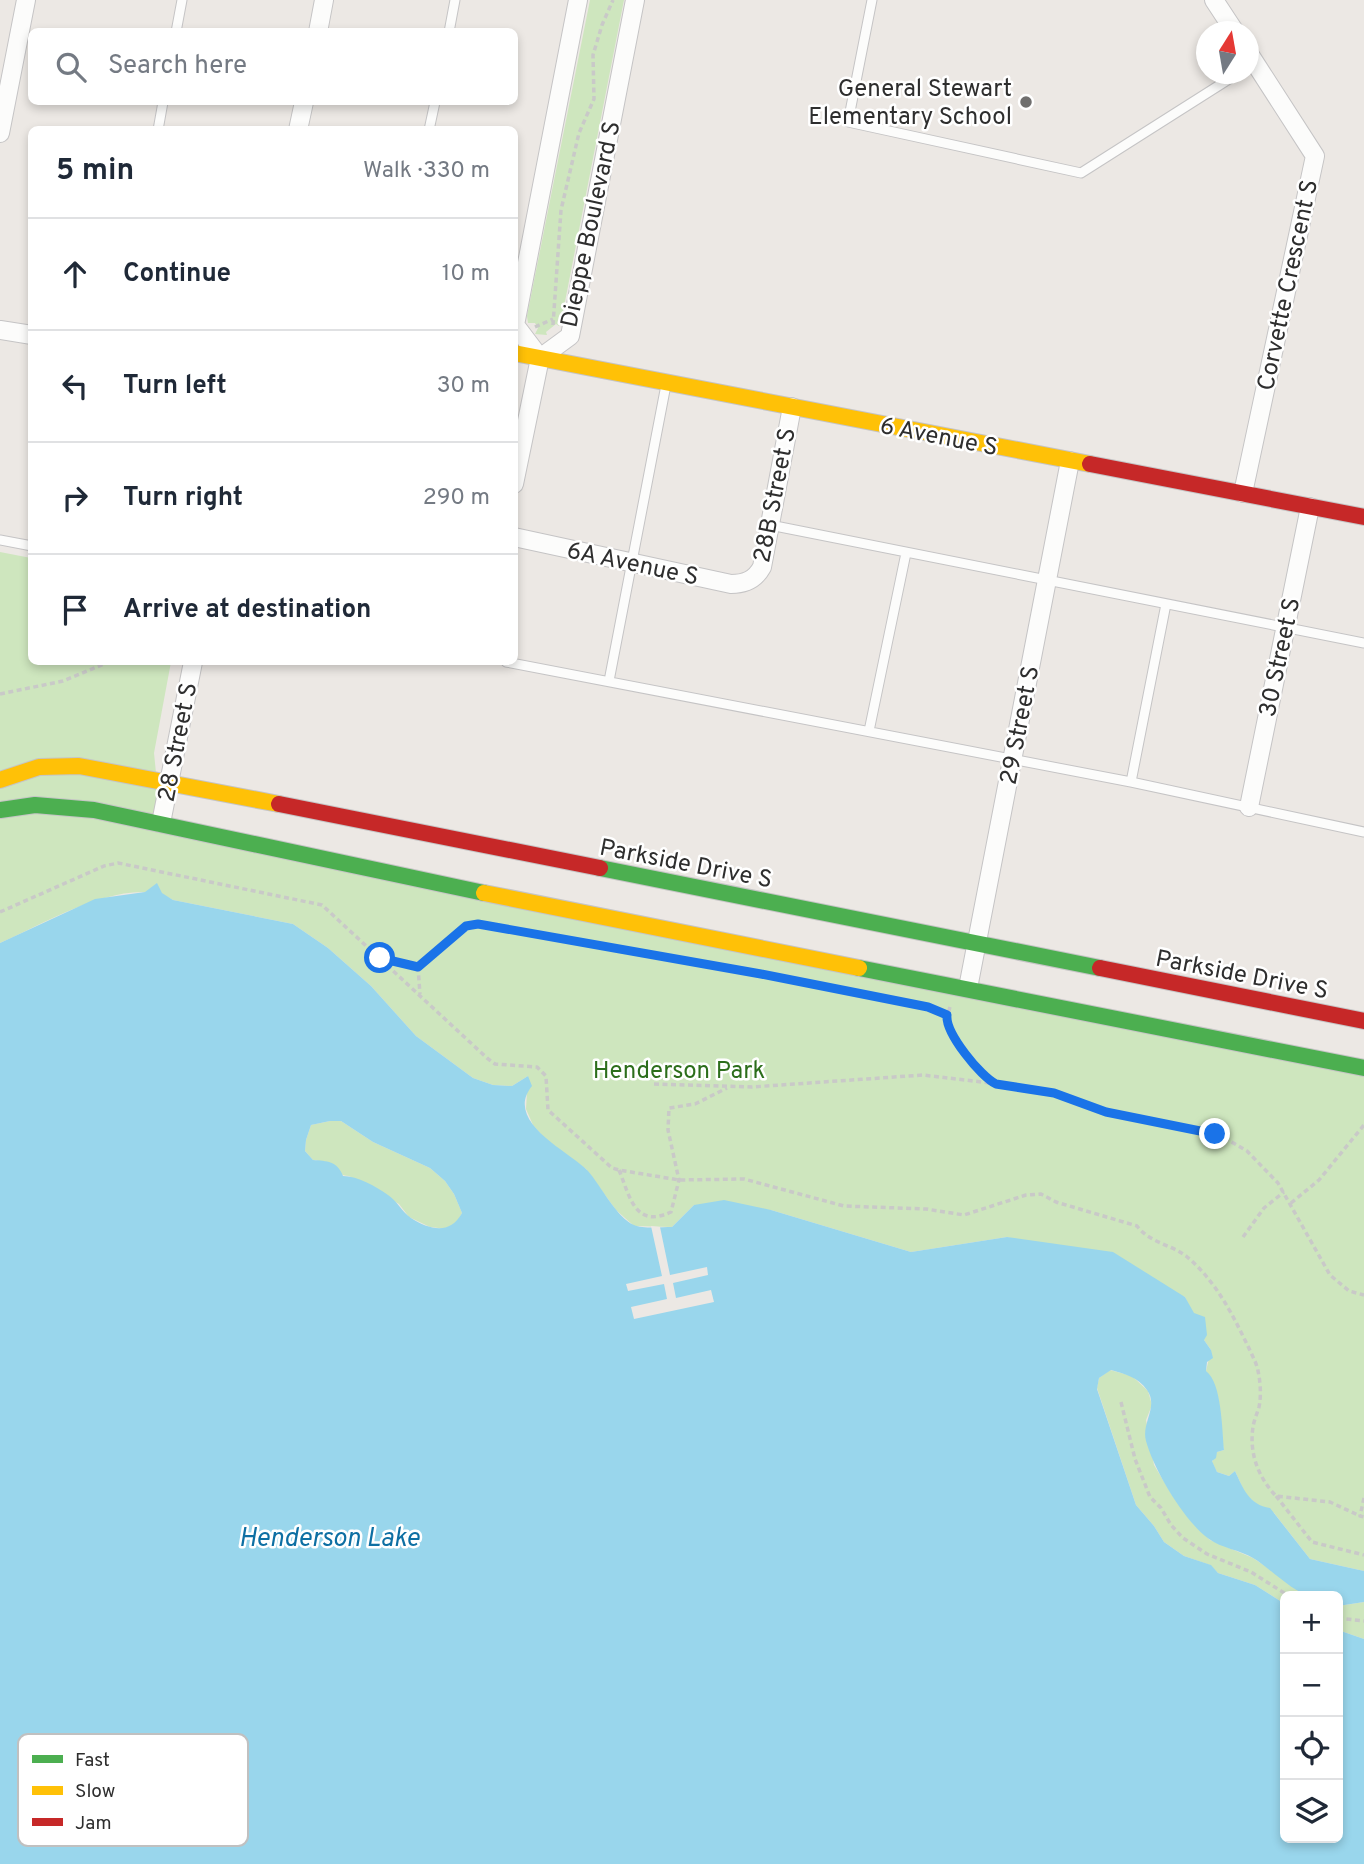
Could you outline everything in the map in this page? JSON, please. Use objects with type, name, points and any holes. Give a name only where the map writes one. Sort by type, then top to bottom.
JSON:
[{"type":"street","points":[[0,133],[26,0]]},
{"type":"street","points":[[319,28],[324,0]]},
{"type":"street","name":"Dieppe Boulevard S","points":[[518,310],[578,0]]},
{"type":"street","name":"Dieppe Boulevard S","points":[[518,329],[540,358],[570,336],[635,0]]},
{"type":"street","points":[[1214,0],[1228,21]]},
{"type":"street","name":"Corvette Crescent S","points":[[1243,493],[1315,156],[1259,72]]},
{"type":"street","points":[[299,126],[303,105]]},
{"type":"street","points":[[0,330],[28,334]]},
{"type":"street","name":"6 Avenue S","points":[[518,354],[1364,517]]},
{"type":"street","points":[[518,464],[540,358]]},
{"type":"street","name":"28B Street S","points":[[751,580],[762,567],[792,407]]},
{"type":"street","name":"29 Street S","points":[[961,987],[977,944],[1070,461]]},
{"type":"street","name":"30 Street S","points":[[1248,807],[1310,507]]},
{"type":"street","name":"6A Avenue S","points":[[518,538],[731,584],[743,584],[751,580]]},
{"type":"street","name":"28 Street S","points":[[161,823],[191,665]]},
{"type":"street","name":"Parkside Drive S","points":[[0,780],[16,772],[43,766],[73,765],[1364,1021]]},
{"type":"street","points":[[0,810],[57,805],[161,823],[497,896],[1364,1068]]},
{"type":"lane","points":[[177,28],[182,0]]},
{"type":"lane","points":[[450,28],[455,0]]},
{"type":"lane","points":[[872,0],[848,122],[1081,173],[1221,84]]},
{"type":"lane","points":[[159,126],[162,105]]},
{"type":"lane","points":[[430,126],[434,105]]},
{"type":"lane","points":[[608,681],[667,383]]},
{"type":"lane","points":[[770,525],[1364,643]]},
{"type":"lane","points":[[0,540],[28,545]]},
{"type":"lane","points":[[869,731],[906,553]]},
{"type":"lane","points":[[1131,782],[1166,604]]},
{"type":"lane","points":[[518,664],[1131,782],[1364,832]]},
{"type":"path","points":[[552,330],[563,199],[579,133],[594,99],[593,55],[613,0]]},
{"type":"path","points":[[533,327],[553,319]]},
{"type":"path","points":[[0,694],[64,681],[102,665]]},
{"type":"path","points":[[0,912],[104,866],[118,863],[322,905],[495,1064],[537,1067],[546,1076],[548,1110],[612,1168],[679,1180],[744,1179],[844,1206],[926,1209],[955,1215],[964,1215],[1026,1195],[1041,1195],[1137,1226],[1145,1236],[1189,1259],[1218,1291],[1256,1363],[1260,1404],[1252,1429],[1254,1457],[1266,1485],[1312,1542],[1364,1555]]},
{"type":"path","points":[[418,967],[466,926],[478,924],[774,976],[928,1007],[947,1015]]},
{"type":"path","points":[[380,958],[418,967]]},
{"type":"path","points":[[418,967],[420,996]]},
{"type":"path","points":[[961,987],[947,1015],[948,1026],[979,1073],[996,1084]]},
{"type":"path","points":[[654,1084],[728,1088],[913,1076],[955,1078],[1054,1093],[1106,1112],[1215,1134],[1247,1151],[1284,1192],[1330,1275],[1349,1291],[1364,1295]]},
{"type":"path","points":[[619,1170],[636,1210],[645,1216],[658,1218],[671,1212],[679,1180],[668,1130],[669,1108],[695,1104],[728,1088]]},
{"type":"path","points":[[1291,1203],[1319,1180],[1364,1125]]},
{"type":"path","points":[[1243,1237],[1264,1208],[1284,1192]]},
{"type":"path","points":[[1121,1402],[1135,1459],[1150,1497],[1161,1508],[1171,1525],[1207,1554],[1251,1572],[1281,1591]]},
{"type":"path","points":[[1276,1496],[1330,1502],[1362,1516],[1364,1498]]},
{"type":"path","points":[[1343,1619],[1364,1621]]},
{"type":"green space","points":[[590,0],[624,0],[561,322],[559,326],[556,324],[546,332],[547,335],[535,334],[538,328],[535,323],[528,323],[527,316]]},
{"type":"green space","name":"Henderson Park","points":[[0,552],[28,557],[28,665],[170,665],[154,753],[161,823],[1364,1068],[1364,1571],[1310,1559],[1274,1513],[1260,1507],[1246,1495],[1235,1471],[1229,1476],[1217,1472],[1212,1462],[1217,1452],[1224,1450],[1206,1371],[1211,1350],[1185,1297],[1007,1237],[911,1252],[771,1210],[694,1205],[672,1227],[634,1226],[616,1210],[586,1169],[546,1140],[533,1125],[526,1109],[528,1076],[512,1086],[493,1085],[473,1078],[416,1036],[371,986],[328,948],[293,924],[173,900],[155,893],[133,892],[86,904],[0,943]]},
{"type":"green space","points":[[341,1121],[373,1142],[430,1168],[445,1181],[454,1194],[462,1213],[456,1224],[447,1229],[430,1227],[409,1217],[399,1204],[349,1176],[340,1174],[325,1163],[313,1160],[305,1151],[311,1125]]},
{"type":"green space","points":[[1110,1370],[1132,1376],[1148,1391],[1152,1405],[1146,1420],[1154,1465],[1195,1525],[1210,1540],[1253,1558],[1302,1591],[1280,1591],[1280,1601],[1255,1585],[1218,1573],[1210,1565],[1184,1556],[1164,1542],[1136,1505],[1097,1388],[1099,1378]]},
{"type":"green space","points":[[1364,1602],[1364,1639],[1343,1632],[1343,1605]]},
{"type":"water","name":"Henderson Lake","points":[[157,883],[162,893],[173,900],[293,924],[328,948],[371,986],[416,1036],[473,1078],[493,1085],[512,1086],[528,1076],[532,1086],[525,1099],[526,1112],[532,1123],[554,1145],[588,1171],[615,1209],[634,1225],[672,1227],[694,1205],[724,1200],[771,1210],[911,1252],[1007,1237],[1113,1252],[1185,1297],[1194,1313],[1205,1317],[1207,1335],[1204,1340],[1213,1358],[1207,1362],[1206,1371],[1218,1396],[1224,1450],[1217,1452],[1212,1461],[1217,1472],[1229,1476],[1235,1471],[1248,1495],[1257,1503],[1270,1508],[1310,1559],[1364,1571],[1364,1602],[1343,1605],[1343,1591],[1299,1591],[1253,1558],[1209,1539],[1180,1508],[1150,1453],[1145,1434],[1151,1409],[1147,1390],[1135,1379],[1111,1370],[1099,1378],[1097,1389],[1136,1505],[1164,1542],[1184,1556],[1211,1565],[1218,1573],[1255,1585],[1280,1601],[1280,1843],[1343,1843],[1343,1632],[1364,1639],[1364,1864],[0,1864],[0,943],[95,899],[145,892]],"holes":[[[341,1121],[373,1142],[430,1168],[445,1181],[462,1213],[452,1225],[446,1227],[432,1227],[418,1222],[378,1188],[343,1176],[338,1167],[331,1163],[313,1160],[305,1151],[306,1140],[311,1125]]]},
{"type":"pier","points":[[651,1226],[660,1227],[670,1275],[707,1267],[708,1275],[673,1283],[676,1298],[711,1290],[714,1302],[634,1319],[631,1307],[667,1299],[664,1284],[628,1291],[626,1284],[662,1276]]},
{"type":"traffic: fast","points":[[0,810],[35,805],[94,810],[484,893]]},
{"type":"traffic: fast","points":[[600,868],[1100,968]]},
{"type":"traffic: fast","points":[[859,968],[1364,1068]]},
{"type":"traffic: slow","points":[[518,354],[1090,464]]},
{"type":"traffic: slow","points":[[0,780],[39,767],[79,766],[279,804]]},
{"type":"traffic: slow","points":[[484,893],[859,968]]},
{"type":"traffic: jam","points":[[1090,464],[1364,517]]},
{"type":"traffic: jam","points":[[279,804],[600,868]]},
{"type":"traffic: jam","points":[[1100,968],[1364,1021]]},
{"type":"place","name":"General Stewart Elementary School","points":[[1026,102]]},
{"type":"route","points":[[380,958],[418,967],[466,926],[491,925],[928,1007],[947,1015],[948,1026],[979,1073],[988,1081],[1054,1093],[1106,1112],[1215,1134]]}]
